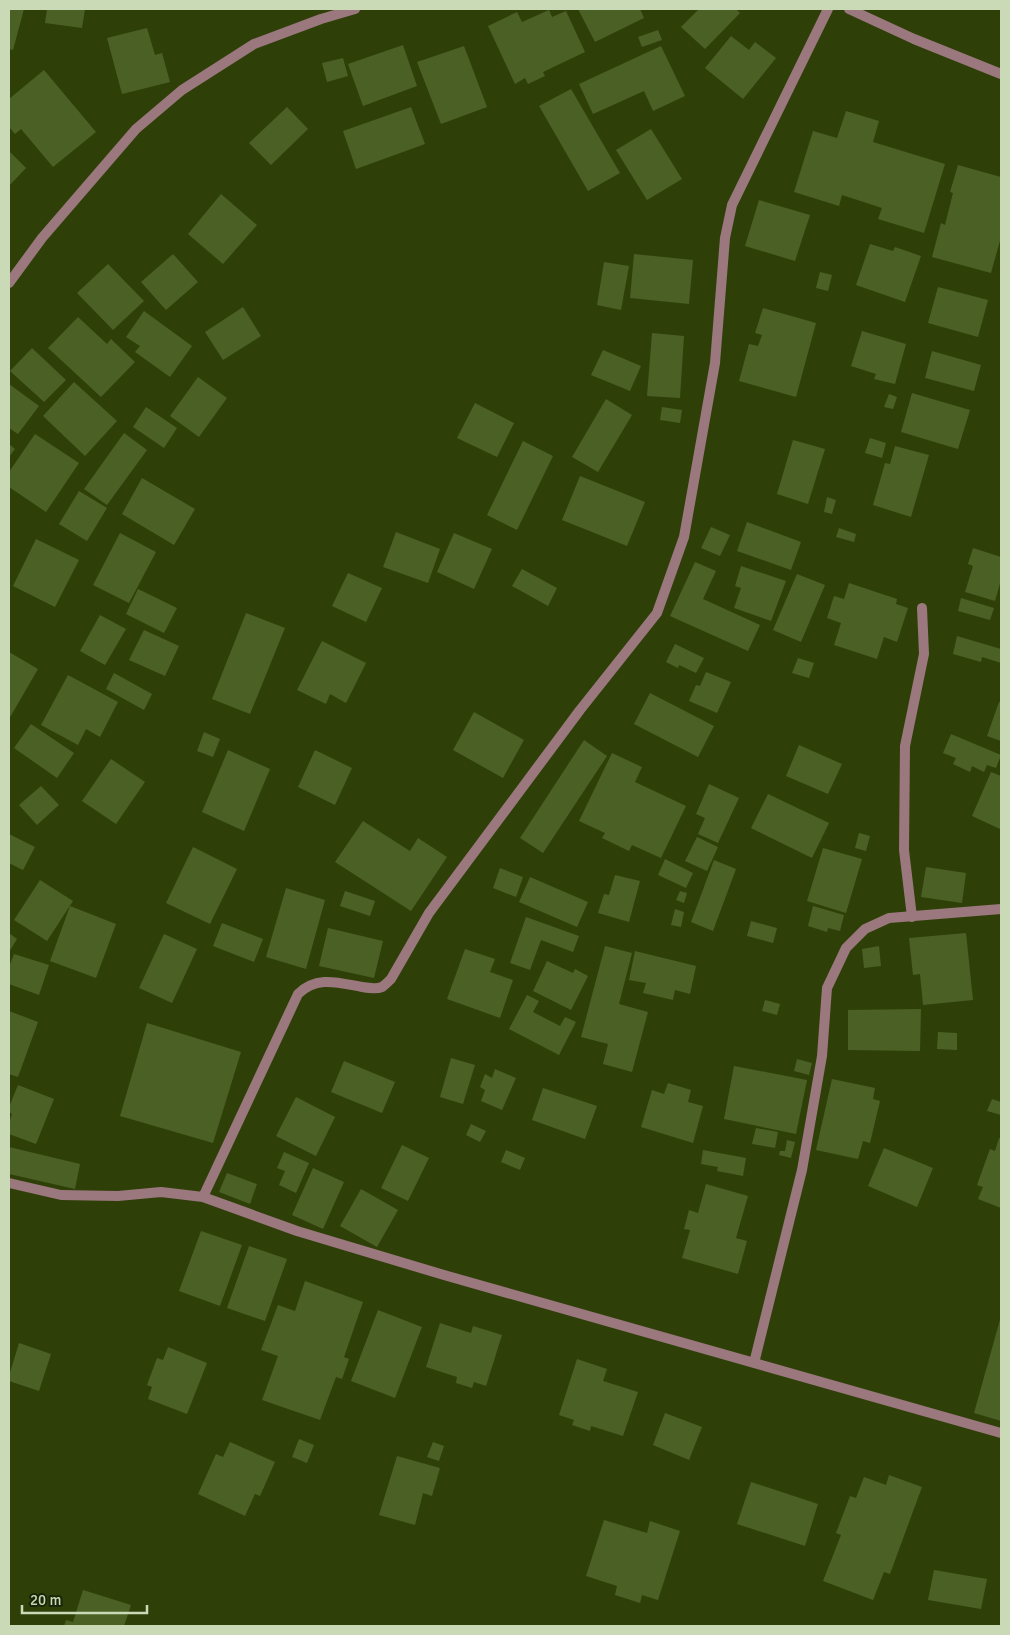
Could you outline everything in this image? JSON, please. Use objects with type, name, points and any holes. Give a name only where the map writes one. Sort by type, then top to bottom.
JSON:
[{"type":"street","points":[[9,283],[42,238],[136,130],[182,90],[254,44],[320,19],[355,9]]},
{"type":"street","points":[[203,1197],[298,994],[306,986],[315,982],[324,981],[370,988],[382,987],[391,979],[429,913],[580,710],[656,613],[684,537],[715,362],[725,238],[732,205],[828,9]]},
{"type":"street","points":[[849,9],[914,39],[1001,74]]},
{"type":"street","points":[[912,917],[904,850],[905,746],[924,654],[922,608]]},
{"type":"street","points":[[754,1362],[802,1170],[822,1056],[827,988],[846,948],[865,929],[890,918],[1001,909]]},
{"type":"street","points":[[9,1183],[61,1195],[118,1196],[161,1192],[203,1197],[297,1231],[444,1275],[1001,1433]]},
{"type":"building","points":[[9,9],[24,9],[13,50],[9,49]]},
{"type":"building","points":[[47,9],[85,9],[82,28],[45,23]]},
{"type":"building","points":[[578,9],[640,9],[644,18],[595,42]]},
{"type":"building","points":[[699,9],[736,9],[740,13],[705,49],[681,27]]},
{"type":"building","points":[[549,10],[552,17],[566,11],[585,52],[543,72],[545,76],[528,84],[525,78],[515,84],[488,26],[517,12],[522,22]]},
{"type":"building","points":[[147,28],[155,55],[162,53],[170,82],[122,94],[107,38]]},
{"type":"building","points":[[658,30],[662,40],[642,47],[638,37]]},
{"type":"building","points":[[731,36],[749,50],[755,42],[776,58],[743,99],[705,68]]},
{"type":"building","points":[[403,45],[417,86],[363,106],[348,64]]},
{"type":"building","points":[[464,46],[487,107],[441,124],[417,62]]},
{"type":"building","points":[[661,46],[685,96],[653,111],[644,91],[593,114],[579,84]]},
{"type":"building","points":[[343,58],[348,76],[327,82],[322,63]]},
{"type":"building","points":[[44,70],[96,132],[53,167],[21,129],[15,134],[9,127],[9,99]]},
{"type":"building","points":[[571,89],[620,173],[588,191],[539,106]]},
{"type":"building","points":[[287,107],[308,129],[271,165],[249,143]]},
{"type":"building","points":[[411,107],[425,144],[356,169],[343,131]]},
{"type":"building","points":[[846,111],[879,121],[873,142],[945,164],[924,233],[878,219],[882,208],[842,195],[839,206],[794,192],[813,131],[837,138]]},
{"type":"building","points":[[651,129],[682,179],[647,200],[616,150]]},
{"type":"building","points":[[9,151],[26,168],[9,186]]},
{"type":"building","points":[[958,165],[1001,177],[1001,237],[991,273],[932,257],[941,223],[945,225],[953,193],[950,192]]},
{"type":"building","points":[[221,194],[257,225],[223,264],[188,234]]},
{"type":"building","points":[[759,200],[810,215],[795,261],[745,246]]},
{"type":"building","points":[[870,244],[893,251],[895,247],[921,256],[905,302],[856,285]]},
{"type":"building","points":[[173,254],[198,282],[166,310],[141,282]]},
{"type":"building","points":[[634,254],[693,260],[689,304],[630,298]]},
{"type":"building","points":[[604,262],[629,266],[621,310],[597,305]]},
{"type":"building","points":[[108,264],[144,301],[113,330],[77,293]]},
{"type":"building","points":[[820,272],[832,275],[828,291],[816,288]]},
{"type":"building","points":[[938,287],[988,300],[978,337],[928,323]]},
{"type":"building","points":[[243,307],[261,336],[223,360],[205,332]]},
{"type":"building","points":[[763,308],[816,323],[796,397],[739,381],[749,344],[758,346],[762,335],[755,333]]},
{"type":"building","points":[[144,311],[192,346],[170,377],[135,352],[140,346],[126,337]]},
{"type":"building","points":[[78,317],[107,344],[111,339],[135,362],[101,397],[48,348]]},
{"type":"building","points":[[862,331],[906,344],[895,384],[874,379],[876,374],[851,366]]},
{"type":"building","points":[[652,333],[684,336],[680,398],[647,396]]},
{"type":"building","points":[[32,348],[66,380],[44,402],[10,371]]},
{"type":"building","points":[[603,350],[641,366],[630,391],[591,375]]},
{"type":"building","points":[[932,351],[981,365],[974,391],[925,378]]},
{"type":"building","points":[[198,377],[227,398],[199,437],[170,416]]},
{"type":"building","points":[[74,382],[117,421],[85,456],[43,416]]},
{"type":"building","points":[[9,384],[39,406],[18,434],[9,428]]},
{"type":"building","points":[[912,393],[970,410],[958,449],[901,432]]},
{"type":"building","points":[[889,394],[897,397],[893,409],[884,407]]},
{"type":"building","points":[[606,399],[632,415],[598,472],[572,457]]},
{"type":"building","points":[[475,403],[514,423],[497,457],[457,438]]},
{"type":"building","points":[[146,407],[177,428],[164,448],[133,427]]},
{"type":"building","points":[[662,407],[682,410],[680,423],[660,420]]},
{"type":"building","points":[[124,433],[147,450],[107,505],[84,489]]},
{"type":"building","points":[[35,434],[79,463],[46,512],[9,487],[9,472]]},
{"type":"building","points":[[870,438],[886,443],[882,458],[865,453]]},
{"type":"building","points":[[793,440],[825,449],[808,504],[777,494]]},
{"type":"building","points":[[523,441],[553,456],[517,530],[487,515]]},
{"type":"building","points":[[9,444],[15,449],[9,457]]},
{"type":"building","points":[[895,446],[929,455],[911,517],[873,505],[885,463],[890,464]]},
{"type":"building","points":[[580,476],[645,502],[627,546],[562,520]]},
{"type":"building","points":[[142,478],[195,509],[174,545],[122,514]]},
{"type":"building","points":[[79,491],[107,508],[87,541],[59,524]]},
{"type":"building","points":[[827,497],[836,500],[832,514],[824,512]]},
{"type":"building","points":[[747,522],[801,542],[791,570],[737,551]]},
{"type":"building","points":[[711,527],[730,535],[720,556],[701,548]]},
{"type":"building","points":[[839,528],[856,534],[854,542],[836,537]]},
{"type":"building","points":[[396,532],[440,549],[428,583],[383,567]]},
{"type":"building","points":[[120,533],[156,552],[129,603],[93,585]]},
{"type":"building","points":[[454,533],[492,549],[474,589],[437,572]]},
{"type":"building","points":[[36,539],[79,560],[55,607],[13,586]]},
{"type":"building","points":[[973,548],[1001,557],[1001,580],[995,601],[965,592],[973,566],[968,564]]},
{"type":"building","points":[[695,562],[716,571],[703,599],[760,625],[748,651],[670,616]]},
{"type":"building","points":[[741,566],[786,581],[771,621],[734,608],[741,588],[735,586]]},
{"type":"building","points":[[522,569],[557,588],[548,606],[512,586]]},
{"type":"building","points":[[348,573],[382,588],[366,622],[332,606]]},
{"type":"building","points":[[797,574],[825,585],[801,642],[773,630]]},
{"type":"building","points":[[849,583],[897,599],[896,604],[908,608],[897,642],[884,637],[877,659],[834,645],[841,623],[827,618],[834,596],[844,599]]},
{"type":"building","points":[[138,589],[177,608],[164,633],[126,614]]},
{"type":"building","points":[[961,598],[994,608],[990,620],[958,611]]},
{"type":"building","points":[[246,613],[285,628],[250,714],[212,699]]},
{"type":"building","points":[[100,615],[126,629],[105,665],[80,651]]},
{"type":"building","points":[[144,630],[179,646],[165,676],[129,660]]},
{"type":"building","points":[[957,636],[1001,649],[1001,663],[982,657],[981,662],[953,654]]},
{"type":"building","points":[[322,641],[366,663],[346,703],[330,694],[326,704],[297,690]]},
{"type":"building","points":[[675,644],[704,658],[696,673],[679,665],[678,668],[666,662]]},
{"type":"building","points":[[9,652],[38,669],[9,719]]},
{"type":"building","points":[[798,658],[814,663],[809,678],[792,673]]},
{"type":"building","points":[[706,672],[731,682],[717,713],[689,701],[696,685],[700,686]]},
{"type":"building","points":[[114,673],[152,694],[144,710],[106,689]]},
{"type":"building","points":[[68,675],[118,702],[100,737],[86,729],[78,745],[41,725]]},
{"type":"building","points":[[650,693],[714,726],[698,757],[634,724]]},
{"type":"building","points":[[999,702],[1001,702],[1001,741],[987,736]]},
{"type":"building","points":[[474,712],[524,740],[503,778],[453,750]]},
{"type":"building","points":[[31,724],[74,753],[57,778],[14,748]]},
{"type":"building","points":[[204,732],[220,739],[213,757],[197,751]]},
{"type":"building","points":[[951,734],[1001,755],[996,768],[987,765],[984,772],[972,766],[970,772],[953,764],[956,758],[943,753]]},
{"type":"building","points":[[584,740],[607,756],[543,853],[520,838]]},
{"type":"building","points":[[799,745],[842,764],[828,794],[786,776]]},
{"type":"building","points":[[228,750],[270,769],[244,831],[202,812]]},
{"type":"building","points":[[315,750],[352,768],[335,805],[298,787]]},
{"type":"building","points":[[612,753],[642,767],[635,782],[686,806],[661,858],[632,845],[629,851],[602,838],[605,833],[579,821]]},
{"type":"building","points":[[111,759],[145,782],[116,824],[82,801]]},
{"type":"building","points":[[991,772],[1001,776],[1000,829],[972,816]]},
{"type":"building","points":[[709,784],[739,798],[718,843],[698,834],[705,818],[696,814]]},
{"type":"building","points":[[41,786],[59,805],[37,825],[19,805]]},
{"type":"building","points":[[768,794],[829,823],[812,858],[751,828]]},
{"type":"building","points":[[363,821],[410,851],[418,838],[447,857],[411,911],[335,862]]},
{"type":"building","points":[[859,833],[870,836],[866,851],[855,848]]},
{"type":"building","points":[[9,834],[35,847],[23,870],[9,863]]},
{"type":"building","points":[[697,837],[718,847],[707,871],[685,861]]},
{"type":"building","points":[[193,847],[237,869],[210,924],[166,903]]},
{"type":"building","points":[[823,848],[862,859],[846,913],[807,901]]},
{"type":"building","points":[[665,859],[693,873],[686,888],[658,875]]},
{"type":"building","points":[[714,860],[736,869],[713,931],[691,922]]},
{"type":"building","points":[[926,867],[966,873],[962,903],[921,897]]},
{"type":"building","points":[[500,868],[523,877],[516,897],[493,888]]},
{"type":"building","points":[[615,875],[640,881],[629,922],[598,913],[604,894],[609,895]]},
{"type":"building","points":[[530,877],[588,902],[577,927],[519,902]]},
{"type":"building","points":[[40,880],[73,901],[47,941],[14,920]]},
{"type":"building","points":[[286,888],[325,900],[306,969],[266,957]]},
{"type":"building","points":[[345,891],[375,901],[370,916],[340,906]]},
{"type":"building","points":[[680,891],[687,893],[684,903],[676,900]]},
{"type":"building","points":[[70,906],[116,924],[96,978],[50,961]]},
{"type":"building","points":[[813,906],[844,915],[840,931],[828,928],[827,932],[808,926]]},
{"type":"building","points":[[675,909],[684,912],[681,927],[671,925]]},
{"type":"building","points":[[526,917],[579,936],[573,952],[541,940],[530,970],[510,963]]},
{"type":"building","points":[[751,921],[777,928],[773,943],[747,936]]},
{"type":"building","points":[[222,923],[263,939],[254,962],[213,946]]},
{"type":"building","points":[[328,928],[383,941],[374,978],[319,966]]},
{"type":"building","points":[[9,933],[17,939],[9,952]]},
{"type":"building","points":[[966,933],[973,1000],[923,1005],[920,974],[913,975],[909,938]]},
{"type":"building","points":[[164,934],[197,949],[172,1003],[139,988]]},
{"type":"building","points":[[605,946],[632,953],[619,1004],[648,1012],[632,1072],[603,1064],[608,1044],[581,1037]]},
{"type":"building","points":[[879,946],[881,966],[864,968],[862,949]]},
{"type":"building","points":[[465,949],[495,959],[490,972],[513,980],[500,1018],[447,999]]},
{"type":"building","points":[[635,951],[696,966],[690,994],[675,990],[673,1000],[643,993],[646,983],[629,980]]},
{"type":"building","points":[[14,954],[49,965],[39,995],[9,984],[9,967]]},
{"type":"building","points":[[547,961],[573,973],[575,969],[588,976],[571,1010],[533,991]]},
{"type":"building","points":[[527,995],[539,1001],[533,1012],[560,1026],[565,1017],[576,1022],[559,1055],[509,1029]]},
{"type":"building","points":[[765,1000],[780,1004],[777,1015],[762,1011]]},
{"type":"building","points":[[921,1009],[920,1051],[848,1050],[848,1010]]},
{"type":"building","points":[[9,1011],[38,1022],[18,1077],[9,1074]]},
{"type":"building","points":[[147,1023],[241,1052],[213,1143],[120,1116]]},
{"type":"building","points":[[938,1032],[957,1033],[957,1050],[937,1049]]},
{"type":"building","points":[[451,1058],[475,1065],[463,1104],[440,1097]]},
{"type":"building","points":[[797,1059],[812,1063],[809,1075],[794,1071]]},
{"type":"building","points":[[344,1061],[395,1082],[382,1113],[331,1092]]},
{"type":"building","points":[[734,1066],[807,1080],[796,1134],[724,1119]]},
{"type":"building","points":[[495,1069],[516,1078],[502,1110],[481,1101],[485,1090],[480,1087],[485,1074],[492,1078]]},
{"type":"building","points":[[832,1079],[875,1088],[873,1099],[880,1101],[870,1143],[863,1141],[858,1159],[816,1150]]},
{"type":"building","points":[[668,1083],[691,1090],[688,1102],[703,1106],[693,1143],[641,1127],[652,1090],[664,1094]]},
{"type":"building","points":[[18,1085],[54,1099],[36,1144],[9,1134],[9,1123],[12,1114],[9,1112],[9,1107]]},
{"type":"building","points":[[543,1088],[597,1106],[585,1139],[532,1120]]},
{"type":"building","points":[[296,1097],[335,1117],[316,1156],[276,1136]]},
{"type":"building","points":[[992,1099],[1001,1102],[1001,1115],[987,1111]]},
{"type":"building","points":[[471,1124],[486,1131],[480,1142],[466,1135]]},
{"type":"building","points":[[756,1128],[778,1132],[775,1148],[752,1144]]},
{"type":"building","points":[[999,1138],[1001,1139],[1001,1208],[978,1199],[983,1187],[977,1185],[990,1149],[995,1151]]},
{"type":"building","points":[[787,1140],[795,1142],[791,1158],[779,1155],[780,1151],[785,1151]]},
{"type":"building","points":[[402,1145],[429,1158],[408,1201],[381,1188]]},
{"type":"building","points":[[9,1147],[80,1164],[75,1189],[9,1174]]},
{"type":"building","points":[[884,1148],[933,1168],[917,1207],[868,1186]]},
{"type":"building","points":[[506,1150],[525,1158],[520,1170],[501,1162]]},
{"type":"building","points":[[703,1150],[746,1158],[743,1176],[717,1171],[718,1167],[701,1164]]},
{"type":"building","points":[[284,1152],[309,1163],[296,1193],[279,1185],[285,1171],[277,1168]]},
{"type":"building","points":[[313,1168],[344,1182],[323,1229],[292,1215]]},
{"type":"building","points":[[227,1173],[257,1184],[250,1204],[219,1192]]},
{"type":"building","points":[[706,1184],[748,1196],[736,1238],[747,1241],[738,1274],[682,1258],[690,1230],[684,1229],[689,1210],[698,1213]]},
{"type":"building","points":[[361,1189],[398,1210],[377,1247],[340,1226]]},
{"type":"building","points":[[201,1231],[242,1245],[220,1306],[179,1291]]},
{"type":"building","points":[[249,1246],[287,1259],[265,1321],[227,1308]]},
{"type":"building","points":[[305,1281],[363,1302],[344,1357],[349,1359],[342,1379],[336,1377],[320,1420],[262,1400],[278,1356],[261,1350],[278,1305],[295,1311]]},
{"type":"building","points":[[378,1310],[422,1327],[395,1398],[351,1381]]},
{"type":"building","points":[[1001,1316],[1001,1421],[974,1413]]},
{"type":"building","points":[[440,1323],[471,1333],[473,1326],[502,1335],[486,1386],[474,1382],[472,1388],[456,1383],[457,1377],[426,1367]]},
{"type":"building","points":[[19,1343],[51,1354],[39,1391],[9,1381]]},
{"type":"building","points":[[168,1347],[207,1363],[187,1414],[148,1399],[152,1387],[147,1385],[157,1358],[163,1360]]},
{"type":"building","points":[[577,1359],[607,1369],[603,1381],[638,1392],[623,1436],[591,1426],[590,1431],[572,1425],[574,1420],[559,1415]]},
{"type":"building","points":[[665,1413],[702,1427],[689,1460],[653,1445]]},
{"type":"building","points":[[299,1439],[314,1445],[307,1463],[292,1457]]},
{"type":"building","points":[[230,1442],[275,1462],[260,1496],[255,1494],[245,1516],[198,1494],[216,1454],[223,1457]]},
{"type":"building","points":[[433,1442],[444,1446],[439,1461],[427,1457]]},
{"type":"building","points":[[397,1456],[440,1468],[432,1496],[423,1493],[415,1525],[379,1515]]},
{"type":"building","points":[[889,1475],[922,1487],[890,1574],[884,1572],[873,1600],[823,1581],[841,1535],[836,1533],[850,1496],[856,1498],[864,1477],[886,1485]]},
{"type":"building","points":[[751,1482],[818,1504],[805,1546],[737,1524]]},
{"type":"building","points":[[604,1520],[647,1533],[650,1521],[680,1531],[658,1600],[642,1595],[640,1603],[615,1595],[617,1586],[586,1576]]},
{"type":"building","points":[[934,1570],[987,1579],[981,1609],[928,1600]]},
{"type":"building","points":[[83,1590],[131,1605],[124,1626],[64,1626],[66,1620],[73,1622]]}]
